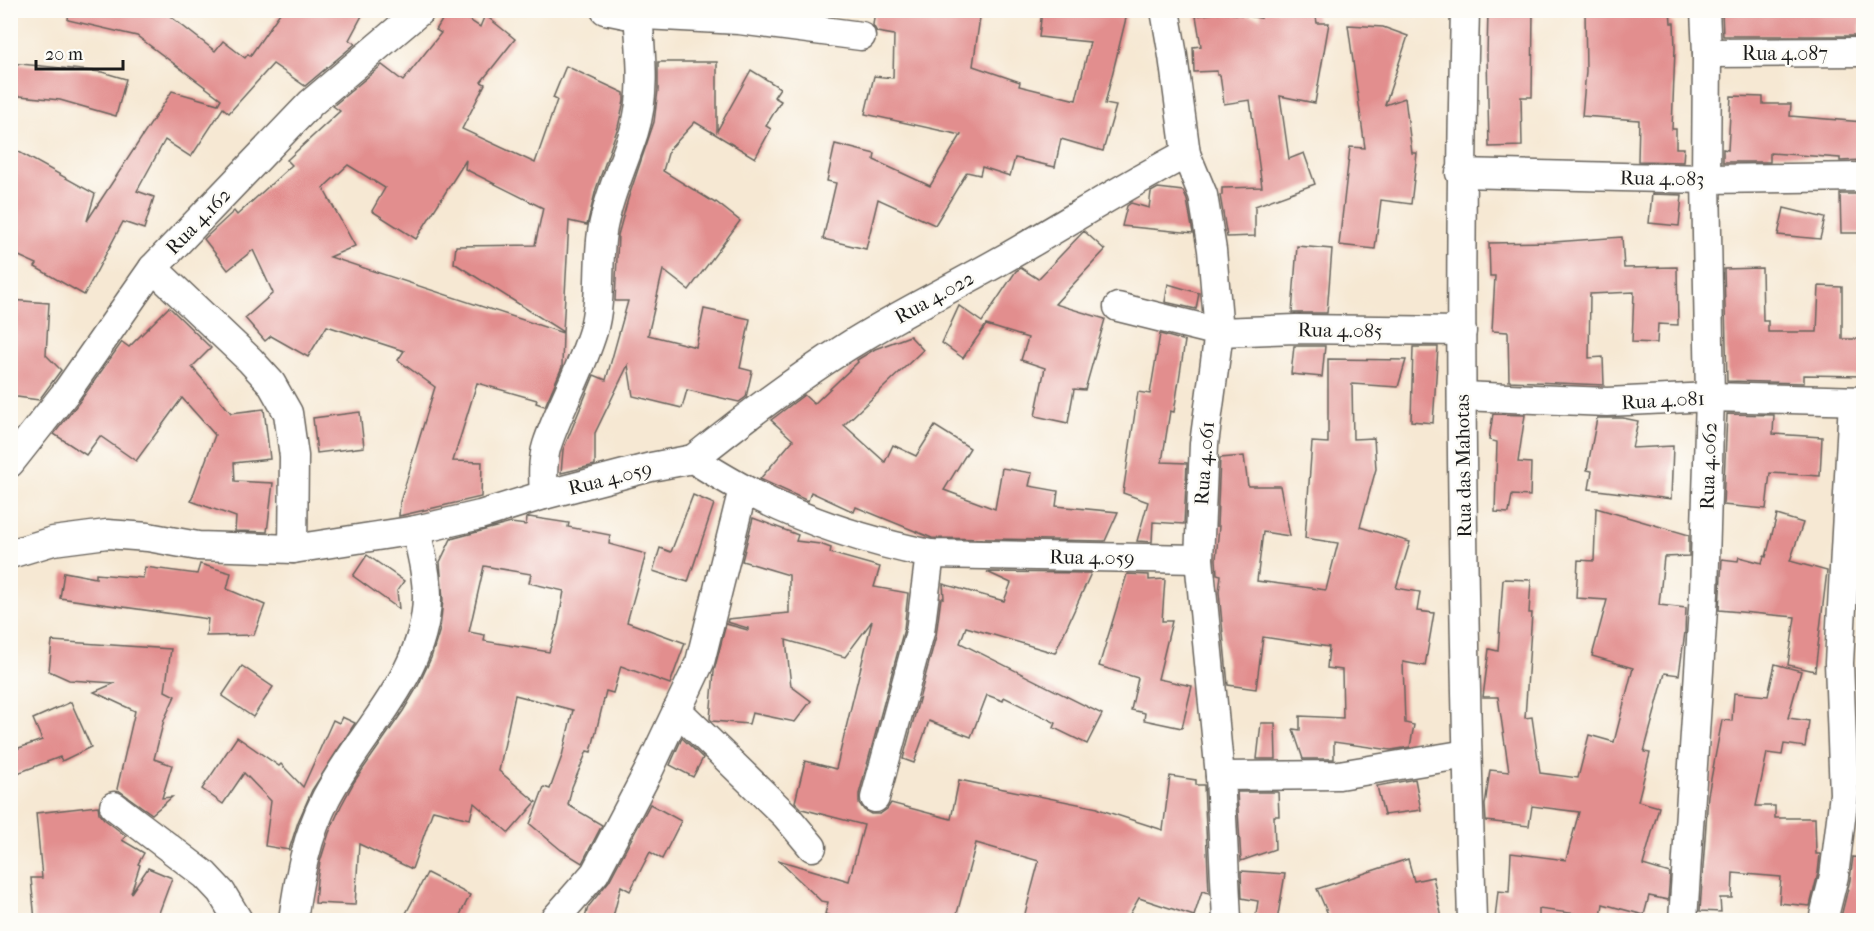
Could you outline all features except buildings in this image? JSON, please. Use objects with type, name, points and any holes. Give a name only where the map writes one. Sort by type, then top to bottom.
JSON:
[{"type":"street","name":"Rua 4.162","points":[[10,463],[67,391],[153,268],[311,103],[421,10]]},
{"type":"street","points":[[605,10],[638,15],[739,20],[861,36]]},
{"type":"street","name":"Rua 4.061","points":[[1165,10],[1186,154],[1203,195],[1212,250],[1219,332],[1204,444],[1199,559],[1220,776],[1227,921]]},
{"type":"street","name":"Rua das Mahotas","points":[[1465,10],[1460,173],[1467,754],[1472,921]]},
{"type":"street","name":"Rua 4.062","points":[[1683,921],[1704,593],[1710,397],[1705,10]]},
{"type":"street","points":[[544,495],[543,470],[546,447],[583,362],[594,329],[602,231],[610,198],[634,131],[642,93],[638,15]]},
{"type":"street","name":"Rua 4.087","points":[[1707,53],[1863,52]]},
{"type":"street","name":"Rua 4.022","points":[[693,459],[752,413],[848,346],[1000,261],[1140,178],[1186,154]]},
{"type":"street","name":"Rua 4.083","points":[[1460,173],[1706,179],[1863,177]]},
{"type":"street","points":[[153,268],[250,360],[271,383],[288,413],[294,456],[293,549]]},
{"type":"street","name":"Rua 4.085","points":[[1118,307],[1219,332],[1296,329],[1462,331]]},
{"type":"street","name":"Rua 4.081","points":[[1462,396],[1607,402],[1710,397],[1858,401]]},
{"type":"street","points":[[1823,921],[1834,876],[1844,794],[1839,663],[1858,401]]},
{"type":"street","name":"Rua 4.059","points":[[10,554],[53,541],[107,534],[148,537],[198,546],[293,549],[416,530],[480,515],[544,495],[651,467],[693,459],[743,489],[824,524],[891,546],[930,554],[1199,559]]},
{"type":"street","points":[[554,921],[595,873],[649,770],[700,662],[743,489]]},
{"type":"street","points":[[293,921],[300,870],[313,826],[326,797],[402,681],[425,623],[427,596],[425,570],[416,530]]},
{"type":"street","points":[[874,798],[920,632],[930,554]]},
{"type":"street","points":[[677,710],[786,816],[812,847]]},
{"type":"street","points":[[1220,776],[1339,775],[1467,754]]},
{"type":"street","points":[[114,806],[206,874],[221,892],[238,921]]}]
